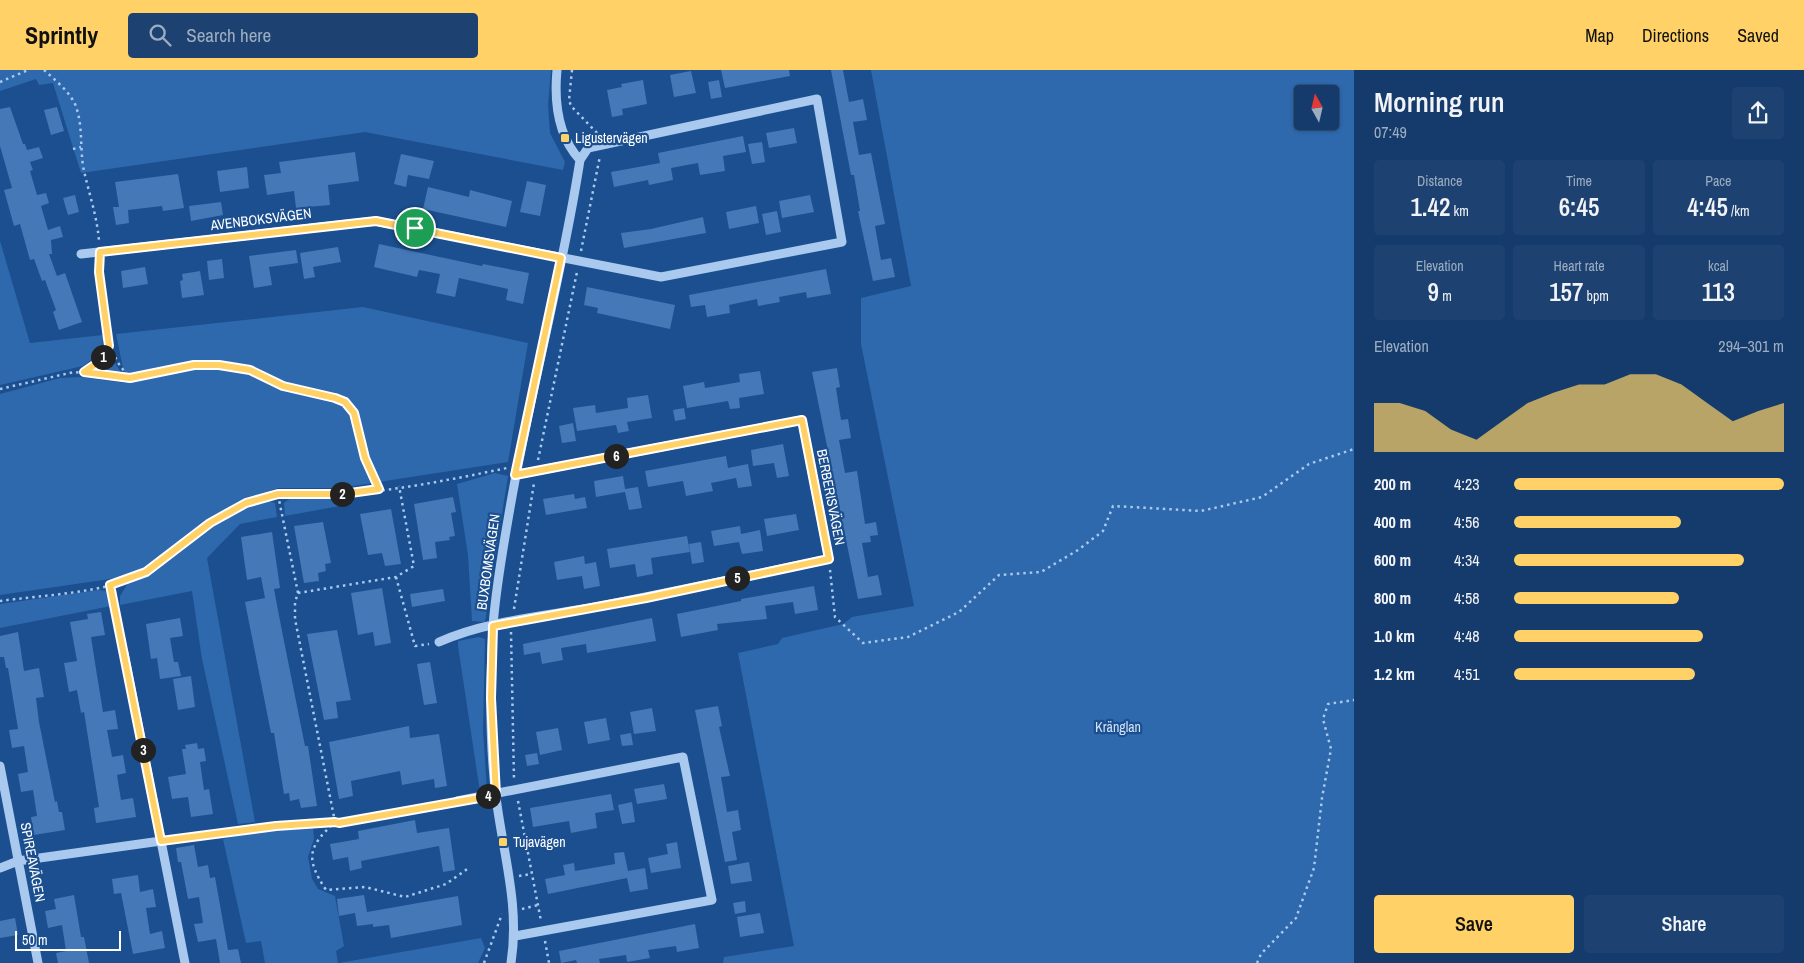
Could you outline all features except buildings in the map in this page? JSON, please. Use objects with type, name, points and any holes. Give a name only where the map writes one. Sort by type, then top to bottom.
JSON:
[{"type":"street","points":[[557,70],[556,98],[560,125],[569,148],[580,160]]},
{"type":"street","points":[[817,100],[842,242],[661,278],[561,258],[580,160],[588,148],[595,146],[817,100]]},
{"type":"street","name":"AVENBOKSVÄGEN","points":[[81,254],[376,221],[561,258]]},
{"type":"street","name":"BUXBOMSVÄGEN","points":[[511,963],[515,936],[514,906],[496,795],[491,716],[493,626],[498,566],[515,475],[561,258]]},
{"type":"street","name":"BERBERISVÄGEN","points":[[439,642],[456,634],[493,626],[646,598],[829,559],[802,420],[515,475]]},
{"type":"street","points":[[124,652],[184,963]]},
{"type":"street","points":[[457,801],[496,795],[683,757],[712,900],[515,936]]},
{"type":"street","name":"SPIREAVÄGEN","points":[[0,766],[38,963]]},
{"type":"street","points":[[0,868],[18,862],[161,841]]},
{"type":"path","points":[[0,82],[28,70]]},
{"type":"path","points":[[44,70],[65,89],[75,105],[80,125],[83,163],[96,214],[100,252],[99,272],[109,346],[120,366],[130,378]]},
{"type":"path","points":[[73,149],[82,147]]},
{"type":"path","points":[[514,610],[538,460],[577,269]]},
{"type":"path","points":[[84,372],[100,361],[109,346]]},
{"type":"path","points":[[0,389],[60,374],[84,372],[130,378],[194,365],[219,365],[250,370],[283,386],[322,394],[340,400],[354,413],[365,458],[379,489]]},
{"type":"path","points":[[829,559],[835,617],[863,643],[908,637],[959,612],[999,575],[1041,572],[1078,550],[1103,530],[1113,506],[1201,511],[1262,497],[1309,464],[1354,449]]},
{"type":"path","points":[[0,601],[110,585],[146,572],[225,513],[258,498],[278,494],[343,494],[517,466],[538,460]]},
{"type":"path","points":[[298,593],[396,577],[414,566],[400,486]]},
{"type":"path","points":[[278,494],[298,593],[295,602],[296,619],[335,822]]},
{"type":"path","points":[[396,577],[415,646],[439,642]]},
{"type":"path","points":[[110,585],[124,652]]},
{"type":"path","points":[[511,632],[514,780]]},
{"type":"path","points":[[1257,963],[1260,954],[1296,918],[1314,868],[1322,798],[1331,750],[1323,719],[1328,704],[1354,700]]},
{"type":"path","points":[[518,800],[549,963]]},
{"type":"path","points":[[161,841],[276,826],[339,823],[457,801]]},
{"type":"path","points":[[335,822],[317,839],[312,854],[315,872],[326,890],[365,887],[405,897],[446,884],[470,867]]},
{"type":"path","points":[[518,877],[532,874]]},
{"type":"green space","points":[[0,70],[551,70],[548,105],[550,133],[565,162],[563,170],[365,132],[81,173],[53,83],[39,85],[36,79],[0,91]]},
{"type":"green space","name":"Kränglan","points":[[871,70],[1354,70],[1354,963],[723,963],[724,957],[794,946],[738,653],[778,644],[782,638],[843,624],[852,617],[914,606],[861,344],[861,298],[911,286]]},
{"type":"green space","points":[[0,241],[30,343],[103,335],[100,350],[95,357],[83,366],[0,385]]},
{"type":"green space","points":[[363,307],[528,343],[508,462],[340,488],[278,488],[244,501],[211,518],[151,566],[124,577],[0,595],[0,394],[60,378],[80,377],[126,383],[116,334]]},
{"type":"green space","points":[[108,354],[110,355],[122,374],[95,372]]},
{"type":"green space","points":[[495,473],[508,476],[485,622],[472,621],[468,555],[457,484]]},
{"type":"green space","points":[[292,497],[340,497],[345,505],[285,516],[284,503]]},
{"type":"green space","points":[[269,501],[275,503],[277,517],[240,524],[207,558],[255,822],[238,824],[202,659],[192,591],[120,605],[120,596],[128,583],[155,570],[228,516]]},
{"type":"green space","points":[[98,590],[106,591],[111,606],[0,628],[0,604]]},
{"type":"green space","points":[[479,637],[485,639],[483,730],[487,791],[480,792],[458,646],[458,641]]},
{"type":"green space","points":[[313,828],[314,839],[308,857],[312,879],[318,889],[335,896],[344,946],[336,951],[338,963],[265,963],[261,941],[246,943],[223,839],[264,830]]},
{"type":"green space","points":[[481,938],[485,948],[478,963],[339,963]]},
{"type":"place","name":"Ligustervägen","points":[[565,138]]},
{"type":"place","name":"Tujavägen","points":[[503,842]]},
{"type":"route","points":[[376,221],[415,228],[561,258],[515,475],[802,420],[829,559],[646,598],[493,626],[491,698],[496,795],[339,823],[295,824],[161,841],[110,585],[133,579],[146,572],[225,513],[258,498],[278,494],[343,494],[379,489],[365,458],[357,419],[345,402],[335,398],[312,391],[283,386],[250,370],[219,365],[194,365],[130,378],[109,377],[84,372],[100,361],[109,346],[99,272],[100,252],[376,221]]}]
